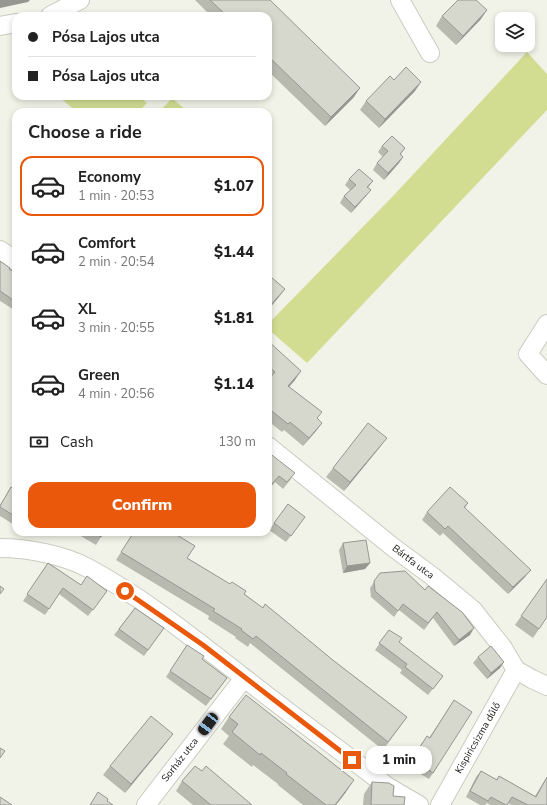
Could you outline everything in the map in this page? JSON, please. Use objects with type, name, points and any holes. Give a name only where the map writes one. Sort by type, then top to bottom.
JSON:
[{"type":"street","points":[[58,12],[80,0]]},
{"type":"street","points":[[400,0],[430,53]]},
{"type":"street","points":[[0,26],[12,24]]},
{"type":"street","points":[[0,250],[12,258]]},
{"type":"street","points":[[547,324],[528,354],[547,375]]},
{"type":"street","name":"Bártfa utca","points":[[272,449],[473,610],[503,648],[516,670]]},
{"type":"street","points":[[0,548],[11,548],[53,555],[87,568],[138,599],[203,645],[244,678],[388,787],[419,805]]},
{"type":"street","points":[[516,670],[547,686]]},
{"type":"street","name":"Kispiricsizma dűlő","points":[[440,805],[516,670]]},
{"type":"street","name":"Sorház utca","points":[[146,805],[244,678]]},
{"type":"green space","points":[[527,52],[547,74],[547,110],[307,363],[272,332],[272,320],[394,195]]},
{"type":"green space","points":[[63,100],[144,100],[147,103],[142,108],[72,108]]},
{"type":"green space","points":[[170,100],[174,100],[183,108],[163,108]]},
{"type":"building","points":[[210,0],[270,0],[360,88],[331,117],[272,60],[272,12],[223,12]]},
{"type":"building","points":[[458,0],[476,0],[487,10],[463,36],[442,16]]},
{"type":"building","points":[[406,67],[421,82],[385,119],[366,101],[390,76],[394,80]]},
{"type":"building","points":[[392,136],[405,148],[400,154],[403,157],[388,173],[377,163],[388,151],[382,146]]},
{"type":"building","points":[[359,169],[373,181],[367,187],[371,190],[355,207],[344,196],[356,185],[349,179]]},
{"type":"building","points":[[0,261],[12,271],[12,299],[0,291]]},
{"type":"building","points":[[272,278],[285,289],[272,304]]},
{"type":"building","points":[[272,345],[301,371],[288,386],[322,412],[317,418],[322,423],[309,438],[290,422],[288,424],[272,411],[272,375],[275,372],[272,369]]},
{"type":"building","points":[[368,423],[387,438],[350,482],[333,468]]},
{"type":"building","points":[[272,455],[295,473],[287,482],[279,476],[272,484]]},
{"type":"building","points":[[11,487],[12,488],[12,514],[0,506]]},
{"type":"building","points":[[450,487],[468,503],[464,507],[531,570],[513,587],[448,526],[445,529],[427,512]]},
{"type":"building","points":[[288,504],[305,517],[291,536],[274,523]]},
{"type":"building","points":[[131,536],[179,536],[195,546],[187,558],[230,584],[232,582],[246,591],[244,594],[263,608],[265,604],[334,661],[407,717],[388,742],[256,636],[253,639],[241,630],[242,629],[213,611],[215,609],[121,552]]},
{"type":"building","points":[[366,540],[370,563],[347,566],[343,543]]},
{"type":"building","points":[[48,563],[81,585],[87,576],[107,591],[93,610],[63,588],[49,609],[27,594]]},
{"type":"building","points":[[405,571],[425,590],[428,586],[462,612],[474,628],[459,640],[437,612],[428,623],[403,604],[398,611],[375,591],[374,581],[380,573]]},
{"type":"building","points":[[547,579],[547,617],[539,629],[521,616]]},
{"type":"building","points":[[0,586],[4,589],[0,594]]},
{"type":"building","points":[[135,608],[164,628],[148,650],[119,629]]},
{"type":"building","points":[[389,630],[402,638],[399,642],[443,676],[433,689],[405,667],[407,664],[379,643]]},
{"type":"building","points":[[187,645],[204,656],[202,659],[227,678],[211,699],[170,671]]},
{"type":"building","points":[[491,646],[504,662],[491,673],[478,657]]},
{"type":"building","points":[[246,695],[354,780],[335,805],[326,805],[286,774],[287,773],[261,753],[260,755],[232,732],[238,724],[229,717]]},
{"type":"building","points":[[454,700],[472,712],[433,773],[412,759],[427,736],[430,738]]},
{"type":"building","points":[[151,716],[173,734],[131,784],[110,766]]},
{"type":"building","points":[[0,748],[5,751],[0,758]]},
{"type":"building","points":[[195,766],[202,771],[206,766],[252,805],[211,805],[182,781]]},
{"type":"building","points":[[481,771],[497,780],[499,776],[536,797],[547,777],[547,805],[528,805],[512,797],[507,805],[491,797],[488,801],[470,791]]},
{"type":"building","points":[[372,782],[389,783],[394,786],[393,796],[405,797],[404,805],[371,805]]},
{"type":"building","points":[[98,792],[108,799],[107,801],[113,805],[90,805]]},
{"type":"building","points":[[0,797],[12,805],[0,805]]},
{"type":"route","points":[[125,591],[203,645],[352,760]]}]
